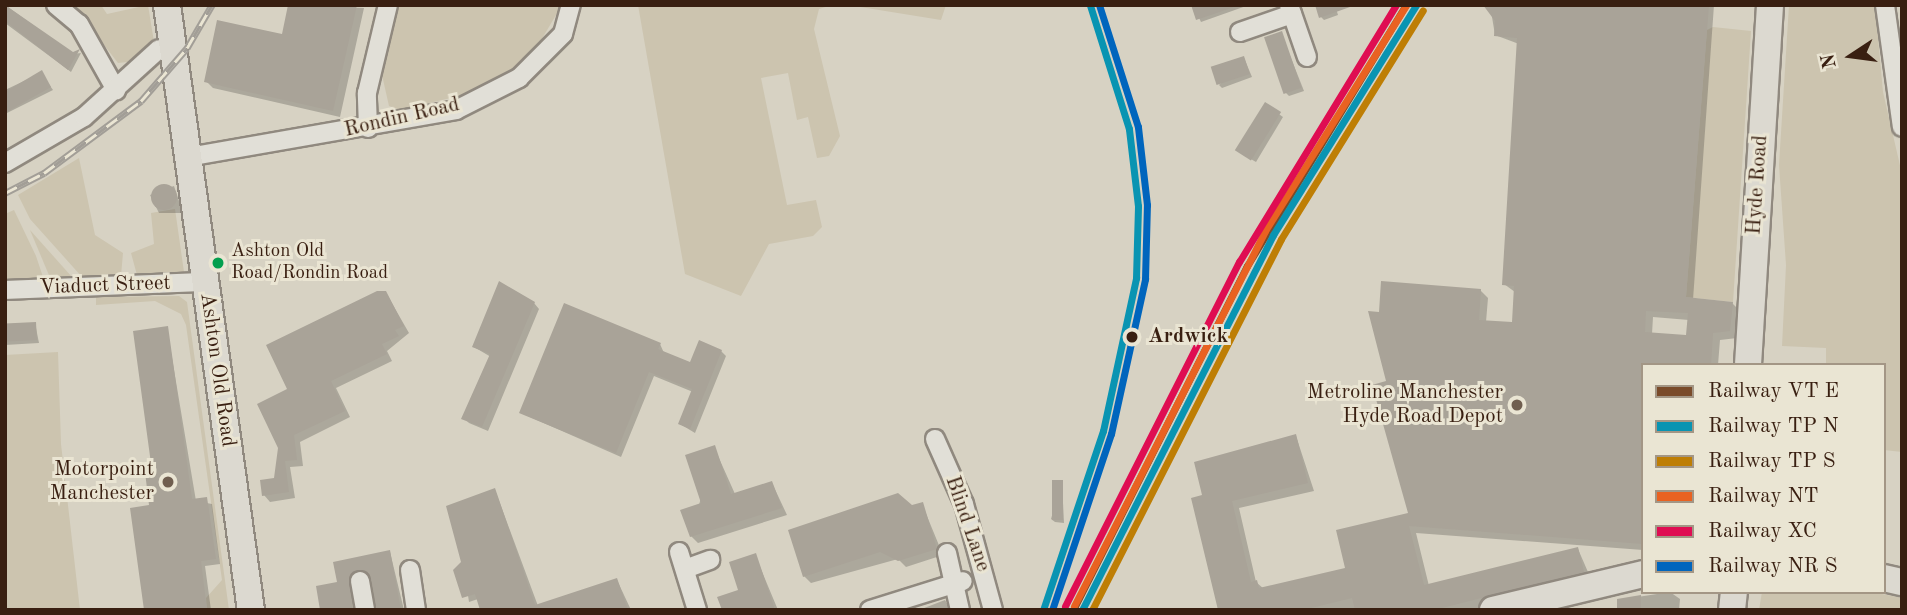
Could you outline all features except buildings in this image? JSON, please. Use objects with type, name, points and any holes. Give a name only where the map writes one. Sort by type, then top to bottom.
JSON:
[{"type":"highway","name":"Ashton Old Road","points":[[167,5],[251,610]]},
{"type":"highway","name":"Hyde Road","points":[[1748,363],[1770,5]]},
{"type":"highway","points":[[1493,610],[1641,574]]},
{"type":"street","points":[[57,5],[79,24],[116,90]]},
{"type":"street","points":[[368,128],[367,93],[388,5]]},
{"type":"street","name":"Rondin Road","points":[[188,158],[368,128],[456,110],[519,78],[562,34],[571,5]]},
{"type":"street","points":[[1885,5],[1902,127]]},
{"type":"street","points":[[1240,32],[1290,10],[1307,57]]},
{"type":"street","points":[[5,163],[57,135],[134,75],[159,49]]},
{"type":"street","name":"Viaduct Street","points":[[5,290],[205,282]]},
{"type":"street","name":"Blind Lane","points":[[935,439],[971,579],[993,610]]},
{"type":"street","points":[[947,553],[971,579]]},
{"type":"street","points":[[698,610],[682,560],[710,560]]},
{"type":"street","points":[[410,570],[416,610]]},
{"type":"street","points":[[870,610],[971,579]]},
{"type":"street","points":[[960,610],[971,579]]},
{"type":"street","points":[[360,581],[365,610]]},
{"type":"shaded area","points":[[73,5],[101,5],[107,14],[148,5],[154,42],[136,61],[118,63]]},
{"type":"shaded area","points":[[396,5],[562,5],[534,52],[514,69],[480,91],[400,110],[389,106],[382,75]]},
{"type":"shaded area","points":[[638,5],[832,5],[819,9],[814,29],[840,136],[829,156],[817,158],[808,117],[797,120],[788,73],[761,78],[787,205],[816,200],[822,227],[813,236],[769,244],[741,296],[685,274]]},
{"type":"shaded area","points":[[848,5],[946,5],[941,20]]},
{"type":"shaded area","points":[[1789,5],[1875,5],[1883,92],[1902,174],[1902,452],[1886,450],[1886,363],[1826,363],[1826,348],[1782,346],[1786,265],[1779,165]]},
{"type":"shaded area","points":[[1713,27],[1751,31],[1733,302],[1686,297],[1707,30]]},
{"type":"shaded area","points":[[79,158],[95,235],[123,253],[121,276],[82,277],[30,219],[18,195]]},
{"type":"shaded area","points":[[175,209],[184,272],[137,275],[131,253],[154,244],[151,213]]},
{"type":"shaded area","points":[[14,210],[36,256],[44,280],[5,283],[5,214]]},
{"type":"shaded area","points":[[30,230],[72,277],[70,279],[51,280]]},
{"type":"shaded area","points":[[179,296],[187,302],[229,610],[207,610],[206,598],[222,580],[186,325],[181,314],[155,301],[96,305],[96,297]]},
{"type":"shaded area","points":[[58,352],[61,444],[80,610],[5,610],[5,355]]},
{"type":"shaded area","points":[[1762,594],[1882,594],[1902,598],[1902,610],[1759,610]]},
{"type":"railway","points":[[5,193],[44,173],[141,101],[187,48],[212,5]]},
{"type":"transit line","points":[[1043,610],[1103,431],[1136,278],[1138,206],[1129,129],[1090,5]]},
{"type":"transit line","points":[[1052,610],[1111,434],[1145,279],[1147,205],[1138,127],[1099,5]]},
{"type":"transit line","points":[[1073,610],[1247,266],[1406,5]]},
{"type":"transit line","points":[[1082,610],[1273,235],[1416,5]]},
{"type":"transit line","points":[[1092,610],[1281,239],[1423,10]]},
{"type":"rail line","name":"XC","points":[[1065,606],[1239,262],[1396,5]]},
{"type":"rail line","name":"NT","points":[[1074,606],[1265,231],[1406,5]]},
{"type":"place","name":"Ashton Old Road/Rondin Road","points":[[218,263]]},
{"type":"place","name":"Ardwick","points":[[1132,337]]},
{"type":"place","name":"Metroline Manchester Hyde Road Depot","points":[[1517,405]]},
{"type":"place","name":"Motorpoint Manchester","points":[[168,482]]}]
